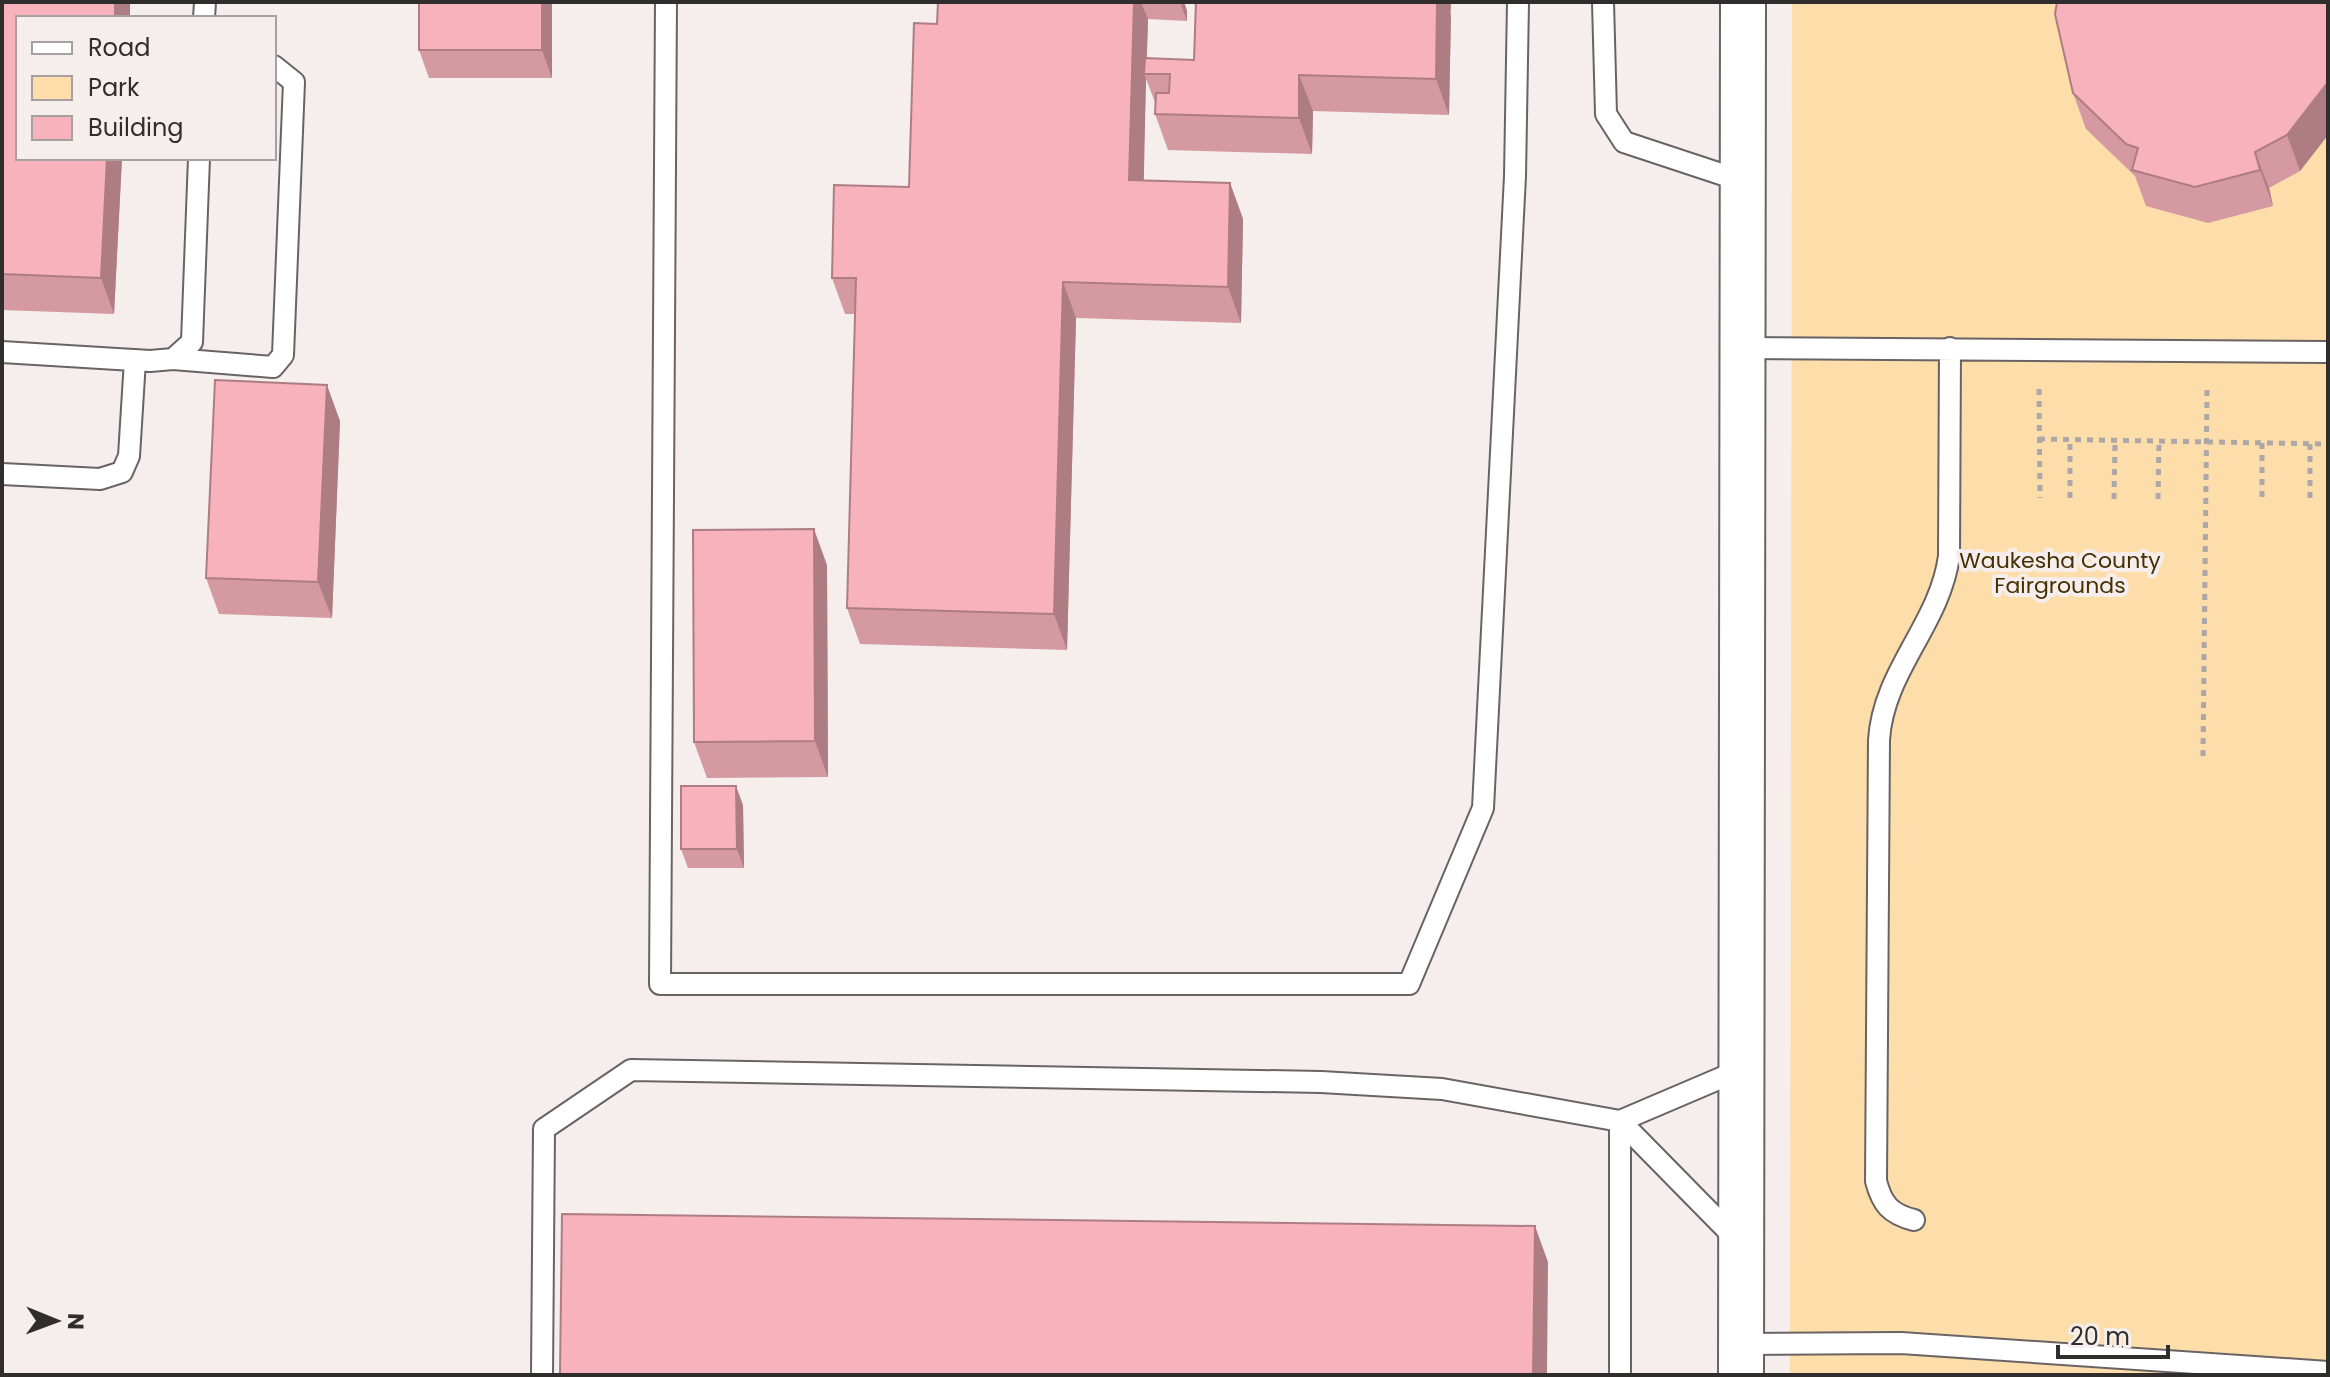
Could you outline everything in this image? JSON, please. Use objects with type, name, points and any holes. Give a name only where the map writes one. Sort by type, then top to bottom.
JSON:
[{"type":"street","points":[[1741,1360],[1743,2]]},
{"type":"lane","points":[[666,2],[660,984],[1409,984],[1483,808],[1515,176],[1518,2]]},
{"type":"lane","points":[[1603,2],[1606,114],[1611,127],[1624,142],[1742,181]]},
{"type":"lane","points":[[2,352],[135,360],[173,359],[273,367],[283,355],[294,82],[276,68]]},
{"type":"lane","points":[[173,359],[192,342],[199,160]]},
{"type":"lane","points":[[1741,348],[2328,352]]},
{"type":"lane","points":[[1914,1220],[1895,1215],[1881,1199],[1876,1181],[1879,740],[1881,712],[1888,691],[1934,612],[1946,583],[1949,556],[1950,348]]},
{"type":"lane","points":[[2,474],[100,479],[122,472],[129,456],[135,360]]},
{"type":"lane","points":[[542,1375],[544,1129],[631,1070],[1321,1082],[1442,1089],[1620,1121],[1742,1069]]},
{"type":"lane","points":[[1620,1121],[1741,1245]]},
{"type":"lane","points":[[1620,1121],[1620,1375]]},
{"type":"lane","points":[[1741,1360],[1901,1343],[2328,1372]]},
{"type":"path","points":[[2039,389],[2040,498]]},
{"type":"path","points":[[2203,756],[2207,390]]},
{"type":"path","points":[[2039,439],[2328,444]]},
{"type":"path","points":[[2070,439],[2070,498]]},
{"type":"path","points":[[2114,499],[2115,440]]},
{"type":"path","points":[[2158,499],[2159,440]]},
{"type":"path","points":[[2262,443],[2262,500]]},
{"type":"path","points":[[2310,444],[2310,500]]},
{"type":"green space","name":"Waukesha County Fairgrounds","points":[[1792,2],[2328,2],[2328,1375],[1790,1375]]},
{"type":"building","points":[[2,2],[115,2],[115,16],[16,16],[16,160],[107,160],[101,278],[2,274]]},
{"type":"building","points":[[419,2],[542,2],[542,50],[419,50]]},
{"type":"building","points":[[938,2],[1134,2],[1129,180],[1230,183],[1228,287],[1063,282],[1054,614],[847,608],[856,278],[832,278],[834,185],[909,187],[914,23],[937,24]]},
{"type":"building","points":[[1196,2],[1437,2],[1436,79],[1299,75],[1299,118],[1155,114],[1156,93],[1169,93],[1170,74],[1144,74],[1145,58],[1194,60]]},
{"type":"building","points":[[2057,2],[2328,2],[2328,82],[2287,135],[2255,152],[2260,170],[2195,187],[2132,170],[2138,148],[2126,144],[2073,93],[2055,14]]},
{"type":"building","points":[[215,380],[327,385],[318,582],[206,578]]},
{"type":"building","points":[[814,529],[815,741],[694,742],[693,530]]},
{"type":"building","points":[[681,786],[736,786],[737,849],[681,849]]},
{"type":"building","points":[[562,1214],[1535,1226],[1533,1375],[560,1375]]}]
